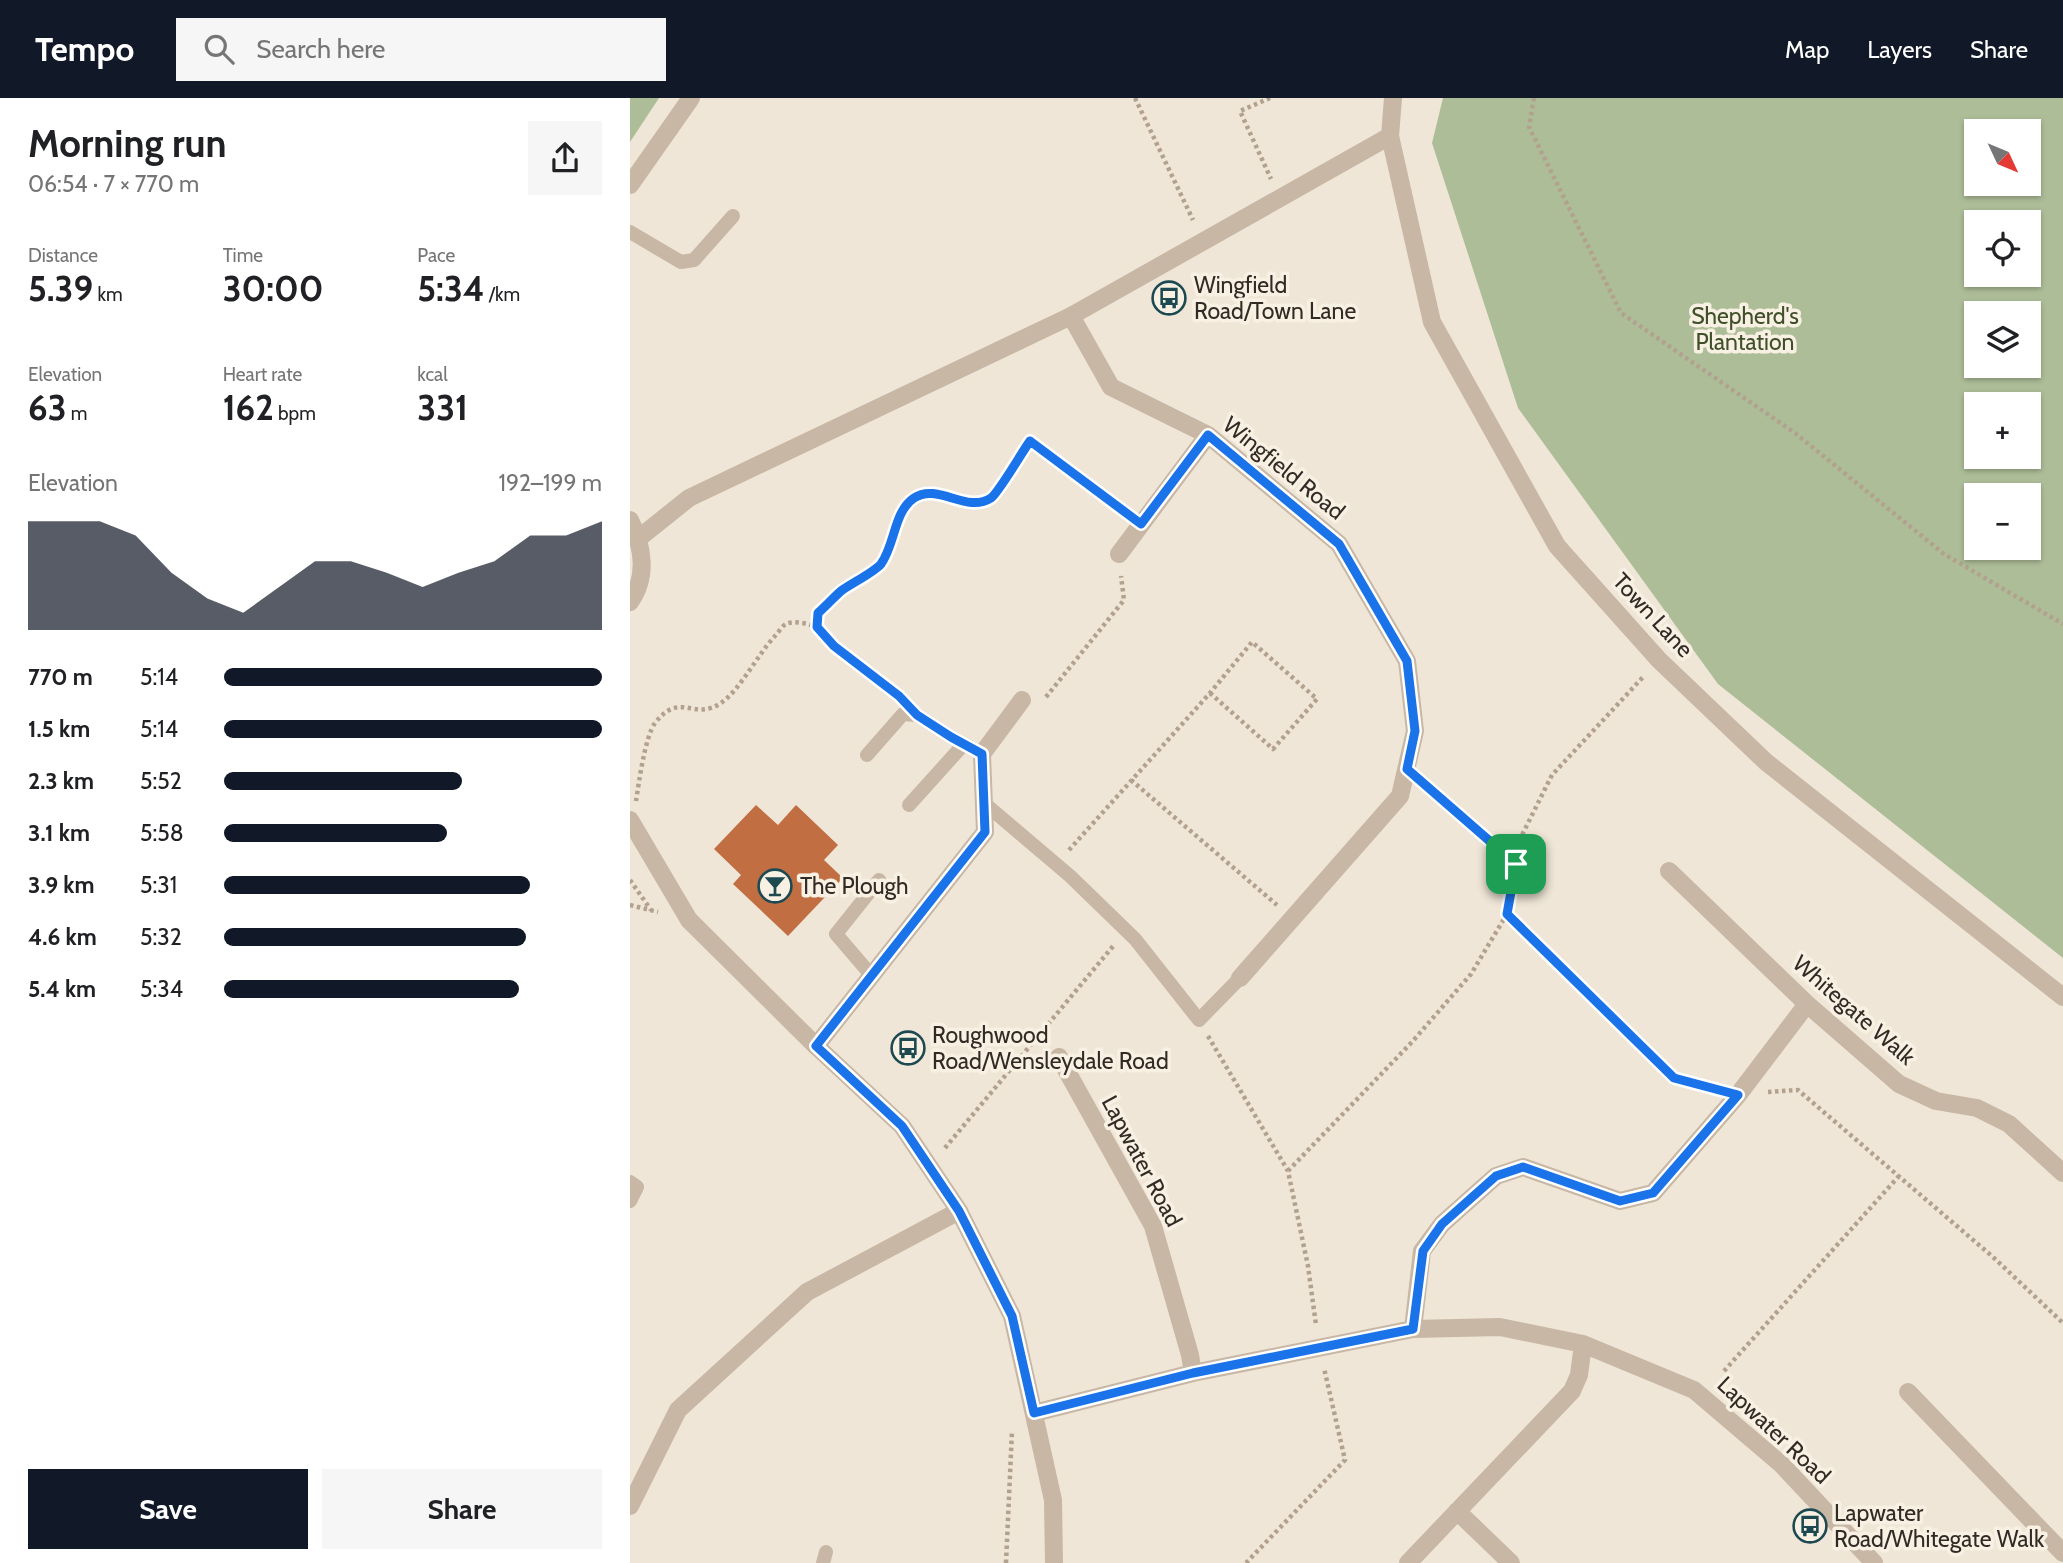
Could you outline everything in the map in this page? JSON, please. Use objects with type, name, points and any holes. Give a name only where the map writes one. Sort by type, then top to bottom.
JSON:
[{"type":"street","points":[[630,185],[691,98]]},
{"type":"street","name":"Town Lane","points":[[1393,98],[1390,136],[1432,322],[1557,546],[1659,660],[1766,762],[2063,997]]},
{"type":"street","points":[[639,538],[689,498],[1071,316],[1390,136]]},
{"type":"street","name":"Wingfield Road","points":[[1071,316],[1111,387],[1208,435],[1339,544],[1407,661],[1415,731],[1401,796],[1240,978]]},
{"type":"street","points":[[1119,554],[1208,435]]},
{"type":"street","points":[[630,520],[639,538],[642,562],[637,592],[630,602]]},
{"type":"street","points":[[816,1046],[985,832],[982,754],[1022,700]]},
{"type":"street","points":[[631,821],[689,920],[816,1046],[902,1126],[959,1211],[1012,1316],[1053,1500],[1054,1563]]},
{"type":"street","name":"Whitegate Walk","points":[[1669,871],[1807,1004],[1899,1084],[1936,1101],[1976,1108],[2009,1124],[2063,1173]]},
{"type":"street","points":[[1413,1329],[1423,1251],[1442,1224],[1496,1176],[1523,1167],[1620,1201],[1653,1193],[1738,1095],[1807,1004]]},
{"type":"street","name":"Lapwater Road","points":[[1059,1057],[1153,1226],[1193,1373]]},
{"type":"street","points":[[630,1506],[678,1410],[807,1292],[959,1211]]},
{"type":"street","name":"Lapwater Road","points":[[1034,1413],[1193,1373],[1413,1329],[1500,1327],[1583,1344],[1694,1390],[1782,1465],[1874,1563]]},
{"type":"street","points":[[1408,1563],[1572,1391],[1579,1375],[1583,1344]]},
{"type":"street","points":[[1908,1392],[2063,1553]]},
{"type":"street","points":[[1457,1511],[1511,1563]]},
{"type":"lane","points":[[630,232],[681,262],[694,260],[733,216]]},
{"type":"lane","points":[[867,755],[903,714],[917,715],[982,754]]},
{"type":"lane","points":[[909,805],[964,744]]},
{"type":"lane","points":[[984,803],[1056,864],[1126,931],[1199,1020],[1240,978]]},
{"type":"lane","points":[[871,975],[836,934],[879,880]]},
{"type":"lane","points":[[630,1182],[637,1187],[630,1201]]},
{"type":"path","points":[[1135,98],[1203,242]]},
{"type":"path","points":[[1270,98],[1240,111],[1280,198]]},
{"type":"path","points":[[1534,98],[1529,127],[1621,313],[1795,433],[1944,554],[2063,624]]},
{"type":"path","points":[[817,627],[818,613],[839,593],[880,565],[890,545],[899,515],[914,497],[934,493],[978,504],[993,497],[1030,441],[1141,524]]},
{"type":"path","points":[[1022,700],[1039,706],[1124,600],[1119,554]]},
{"type":"path","points":[[631,821],[653,726],[666,712],[679,706],[704,711],[723,702],[785,624],[800,622],[817,627],[834,646],[899,696],[917,715]]},
{"type":"path","points":[[1056,864],[1210,693],[1252,642],[1317,699],[1273,749],[1210,693]]},
{"type":"path","points":[[1288,1171],[1412,1042],[1471,974],[1507,914],[1521,839],[1552,775],[1659,660]]},
{"type":"path","points":[[1407,769],[1516,864]]},
{"type":"path","points":[[1131,780],[1292,918]]},
{"type":"path","points":[[630,880],[651,910]]},
{"type":"path","points":[[1507,914],[1674,1078],[1738,1095],[1798,1090],[1993,1257],[2063,1323]]},
{"type":"path","points":[[929,1166],[1126,931]]},
{"type":"path","points":[[1199,1020],[1288,1171],[1308,1266],[1319,1348],[1345,1460],[1246,1563]]},
{"type":"path","points":[[1724,1371],[1899,1176]]},
{"type":"path","points":[[1006,1563],[1013,1419]]},
{"type":"green space","points":[[630,98],[659,98],[630,142]]},
{"type":"green space","name":"Shepherd's Plantation","points":[[1443,98],[2063,98],[2063,958],[1718,684],[1518,408],[1432,143]]},
{"type":"building","points":[[756,805],[778,825],[796,805],[838,845],[824,860],[843,878],[788,936],[733,884],[741,875],[714,849]]},
{"type":"place","name":"Wingfield Road/Town Lane","points":[[1169,298]]},
{"type":"place","name":"The Plough","points":[[775,886]]},
{"type":"place","name":"Roughwood Road/Wensleydale Road","points":[[908,1048]]},
{"type":"place","name":"Lapwater Road/Whitegate Walk","points":[[1810,1526]]},
{"type":"route","points":[[1208,435],[1339,544],[1407,661],[1415,731],[1407,769],[1516,864],[1507,914],[1674,1078],[1738,1095],[1653,1193],[1620,1201],[1523,1167],[1496,1176],[1442,1224],[1423,1251],[1413,1329],[1265,1357],[1034,1413],[1012,1316],[959,1211],[902,1126],[816,1046],[985,832],[982,754],[917,715],[899,696],[834,646],[817,627],[818,613],[839,593],[880,565],[890,545],[899,515],[914,497],[934,493],[978,504],[993,497],[1030,441],[1141,524],[1208,435]]}]
